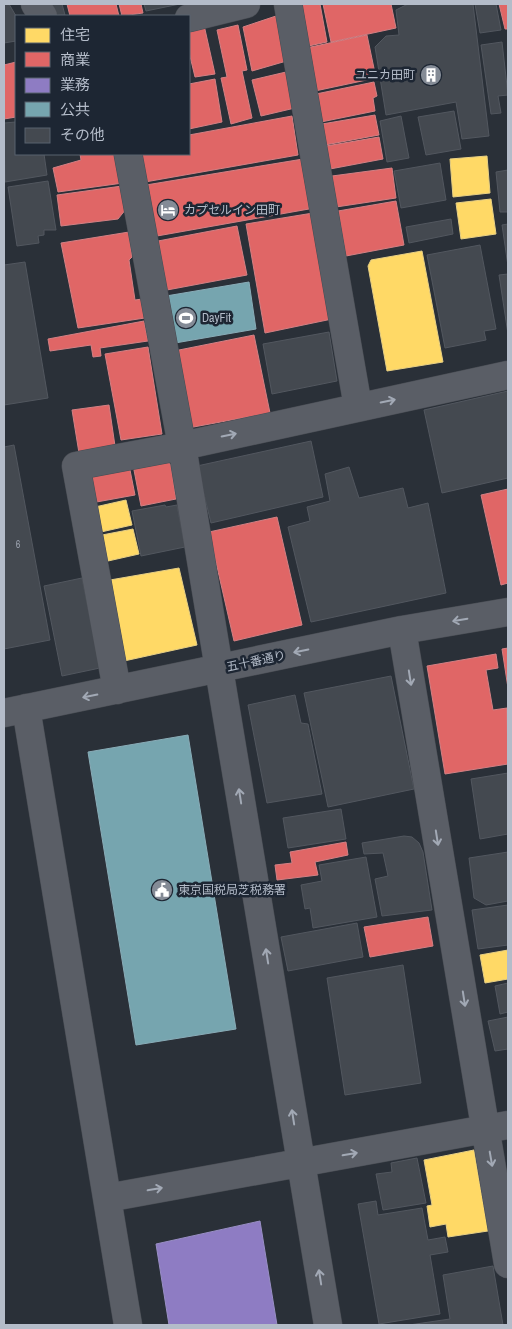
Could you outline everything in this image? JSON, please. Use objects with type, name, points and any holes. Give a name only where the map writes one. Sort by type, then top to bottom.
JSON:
[{"type":"street","points":[[35,4],[42,15]]},
{"type":"street","points":[[190,18],[246,4]]},
{"type":"street","points":[[288,4],[358,407]]},
{"type":"street","points":[[128,155],[182,446],[328,1325]]},
{"type":"street","points":[[116,690],[76,466],[182,446],[508,375]]},
{"type":"street","name":"五十番通り","points":[[15,711],[402,630],[508,612]]},
{"type":"street","points":[[402,630],[497,1127],[508,1264]]},
{"type":"street","points":[[15,711],[107,1198],[128,1325]]},
{"type":"street","points":[[107,1198],[497,1127]]},
{"type":"building: 住宅","points":[[487,156],[490,193],[453,197],[450,159]]},
{"type":"building: 住宅","points":[[491,199],[496,234],[461,239],[456,203]]},
{"type":"building: 住宅","points":[[422,251],[443,362],[387,371],[368,266],[371,260]]},
{"type":"building: 住宅","points":[[126,500],[132,525],[101,532],[95,507]]},
{"type":"building: 住宅","points":[[133,529],[139,554],[108,561],[102,535]]},
{"type":"building: 住宅","points":[[179,568],[197,645],[124,661],[110,580]]},
{"type":"building: 住宅","points":[[508,950],[508,979],[485,983],[480,955]]},
{"type":"building: 住宅","points":[[474,1150],[488,1231],[448,1237],[446,1224],[430,1227],[427,1206],[432,1205],[424,1160]]},
{"type":"building: 商業","points":[[67,4],[116,4],[119,15],[70,15]]},
{"type":"building: 商業","points":[[119,4],[141,4],[143,13],[122,15]]},
{"type":"building: 商業","points":[[320,4],[327,42],[304,47],[296,6]]},
{"type":"building: 商業","points":[[323,4],[391,4],[396,28],[331,42]]},
{"type":"building: 商業","points":[[499,4],[508,4],[508,29],[505,29]]},
{"type":"building: 商業","points":[[279,15],[290,60],[252,71],[243,27]]},
{"type":"building: 商業","points":[[204,25],[215,74],[195,77],[190,56],[190,28]]},
{"type":"building: 商業","points":[[238,25],[247,70],[242,71],[252,118],[231,124],[221,78],[227,77],[217,30]]},
{"type":"building: 商業","points":[[367,35],[376,78],[315,91],[306,48]]},
{"type":"building: 商業","points":[[15,62],[15,117],[4,119],[4,65]]},
{"type":"building: 商業","points":[[286,72],[295,108],[261,116],[252,80]]},
{"type":"building: 商業","points":[[215,79],[222,122],[190,129],[190,84]]},
{"type":"building: 商業","points":[[374,82],[377,96],[373,98],[375,111],[321,122],[316,94]]},
{"type":"building: 商業","points":[[375,115],[379,135],[325,145],[322,124]]},
{"type":"building: 商業","points":[[292,116],[298,155],[145,182],[141,155],[190,155],[190,135]]},
{"type":"building: 商業","points":[[379,137],[383,159],[330,169],[326,146]]},
{"type":"building: 商業","points":[[80,155],[119,155],[123,183],[58,192],[53,168],[81,160]]},
{"type":"building: 商業","points":[[303,159],[309,209],[157,236],[146,185]]},
{"type":"building: 商業","points":[[392,168],[396,198],[336,207],[332,176]]},
{"type":"building: 商業","points":[[122,186],[126,209],[118,219],[61,226],[57,195]]},
{"type":"building: 商業","points":[[396,201],[404,245],[346,256],[338,211]]},
{"type":"building: 商業","points":[[313,213],[332,319],[265,333],[246,224]]},
{"type":"building: 商業","points":[[237,226],[247,275],[167,290],[158,241]]},
{"type":"building: 商業","points":[[129,232],[132,257],[129,260],[135,300],[142,299],[145,318],[78,328],[61,243]]},
{"type":"building: 商業","points":[[144,321],[148,341],[100,348],[101,356],[93,357],[91,345],[50,351],[48,339]]},
{"type":"building: 商業","points":[[254,335],[270,413],[188,428],[174,351]]},
{"type":"building: 商業","points":[[148,347],[162,434],[121,440],[105,354]]},
{"type":"building: 商業","points":[[109,405],[115,446],[79,453],[72,410]]},
{"type":"building: 商業","points":[[164,459],[171,465],[176,499],[141,506],[133,465]]},
{"type":"building: 商業","points":[[129,465],[135,495],[91,503],[91,475]]},
{"type":"building: 商業","points":[[508,489],[508,583],[501,585],[481,495]]},
{"type":"building: 商業","points":[[277,517],[302,625],[234,641],[209,532]]},
{"type":"building: 商業","points":[[508,648],[508,688],[502,649]]},
{"type":"building: 商業","points":[[496,654],[498,668],[486,670],[493,710],[507,708],[508,764],[445,774],[427,666]]},
{"type":"building: 商業","points":[[346,842],[348,855],[315,862],[318,875],[277,880],[275,865],[292,863],[290,852]]},
{"type":"building: 商業","points":[[428,917],[433,946],[370,957],[364,927]]},
{"type":"building: 業務","points":[[260,1221],[277,1325],[169,1325],[156,1244]]},
{"type":"building: 公共","points":[[249,282],[256,329],[175,343],[166,296]]},
{"type":"building: 公共","name":"東京国税局芝税務署","points":[[188,735],[236,1029],[136,1045],[88,752]]},
{"type":"building: その他","points":[[4,4],[9,4],[15,15],[15,41],[4,43]]},
{"type":"building: その他","points":[[41,4],[62,4],[65,15],[47,15]]},
{"type":"building: その他","points":[[144,4],[180,4],[146,11]]},
{"type":"building: その他","name":"ユニカ田町","points":[[408,4],[473,4],[489,136],[462,139],[456,102],[386,115],[375,47],[386,36],[399,35],[396,10]]},
{"type":"building: その他","points":[[475,4],[496,4],[501,30],[480,33]]},
{"type":"building: その他","points":[[502,42],[508,95],[498,96],[501,113],[491,114],[481,45]]},
{"type":"building: その他","points":[[454,111],[461,149],[426,155],[418,117]]},
{"type":"building: その他","points":[[401,116],[409,158],[387,162],[380,121]]},
{"type":"building: その他","points":[[15,122],[15,155],[44,155],[47,175],[5,182],[4,123]]},
{"type":"building: その他","points":[[440,163],[446,200],[401,208],[394,171]]},
{"type":"building: その他","points":[[508,170],[508,212],[500,212],[496,172]]},
{"type":"building: その他","points":[[48,181],[56,230],[44,230],[44,235],[38,236],[39,243],[17,246],[8,187]]},
{"type":"building: その他","points":[[451,219],[453,234],[409,243],[406,227]]},
{"type":"building: その他","points":[[508,224],[508,266],[502,225]]},
{"type":"building: その他","points":[[480,245],[496,329],[484,331],[486,340],[445,348],[427,255]]},
{"type":"building: その他","points":[[25,262],[48,398],[4,405],[4,265]]},
{"type":"building: その他","points":[[508,274],[508,334],[499,275]]},
{"type":"building: その他","points":[[329,332],[337,381],[272,394],[263,344]]},
{"type":"building: その他","points":[[508,391],[508,478],[442,493],[424,410]]},
{"type":"building: その他","points":[[311,441],[323,497],[211,523],[197,466]]},
{"type":"building: その他","points":[[14,445],[50,640],[4,649],[4,447]]},
{"type":"building: その他","points":[[349,467],[359,498],[403,488],[408,508],[428,503],[446,593],[311,622],[288,527],[310,521],[307,507],[330,501],[325,474]]},
{"type":"building: その他","points":[[165,505],[166,507],[177,505],[185,547],[141,556],[132,511]]},
{"type":"building: その他","points":[[82,578],[100,668],[62,676],[44,586]]},
{"type":"building: その他","points":[[391,676],[414,789],[328,807],[304,693]]},
{"type":"building: その他","points":[[295,695],[301,723],[308,724],[322,794],[267,803],[248,705]]},
{"type":"building: その他","points":[[508,773],[508,834],[480,839],[471,779]]},
{"type":"building: その他","points":[[341,809],[346,839],[288,848],[283,818]]},
{"type":"building: その他","points":[[404,836],[412,837],[419,843],[423,852],[432,910],[382,916],[375,879],[388,876],[383,853],[364,854],[362,843]]},
{"type":"building: その他","points":[[508,852],[508,901],[486,905],[474,898],[469,858]]},
{"type":"building: その他","points":[[366,857],[377,917],[313,928],[310,908],[305,909],[301,885],[322,881],[319,865]]},
{"type":"building: その他","points":[[508,905],[508,945],[478,949],[472,910]]},
{"type":"building: その他","points":[[357,923],[363,957],[288,971],[281,937]]},
{"type":"building: その他","points":[[403,965],[421,1083],[345,1095],[327,978]]},
{"type":"building: その他","points":[[508,983],[508,1012],[500,1014],[495,986]]},
{"type":"building: その他","points":[[508,1017],[508,1049],[495,1051],[488,1021]]},
{"type":"building: その他","points":[[417,1158],[426,1203],[383,1210],[376,1174],[392,1172],[391,1163]]},
{"type":"building: その他","points":[[376,1201],[378,1215],[422,1208],[428,1240],[445,1237],[448,1252],[430,1255],[440,1314],[379,1324],[358,1204]]},
{"type":"building: その他","points":[[493,1266],[503,1325],[409,1325],[450,1319],[443,1275]]},
{"type":"place","name":"ユニカ田町","points":[[431,75]]},
{"type":"place","name":"カプセルイン田町","points":[[168,210]]},
{"type":"place","name":"DayFit","points":[[186,318]]},
{"type":"place","name":"東京国税局芝税務署","points":[[162,890]]}]
